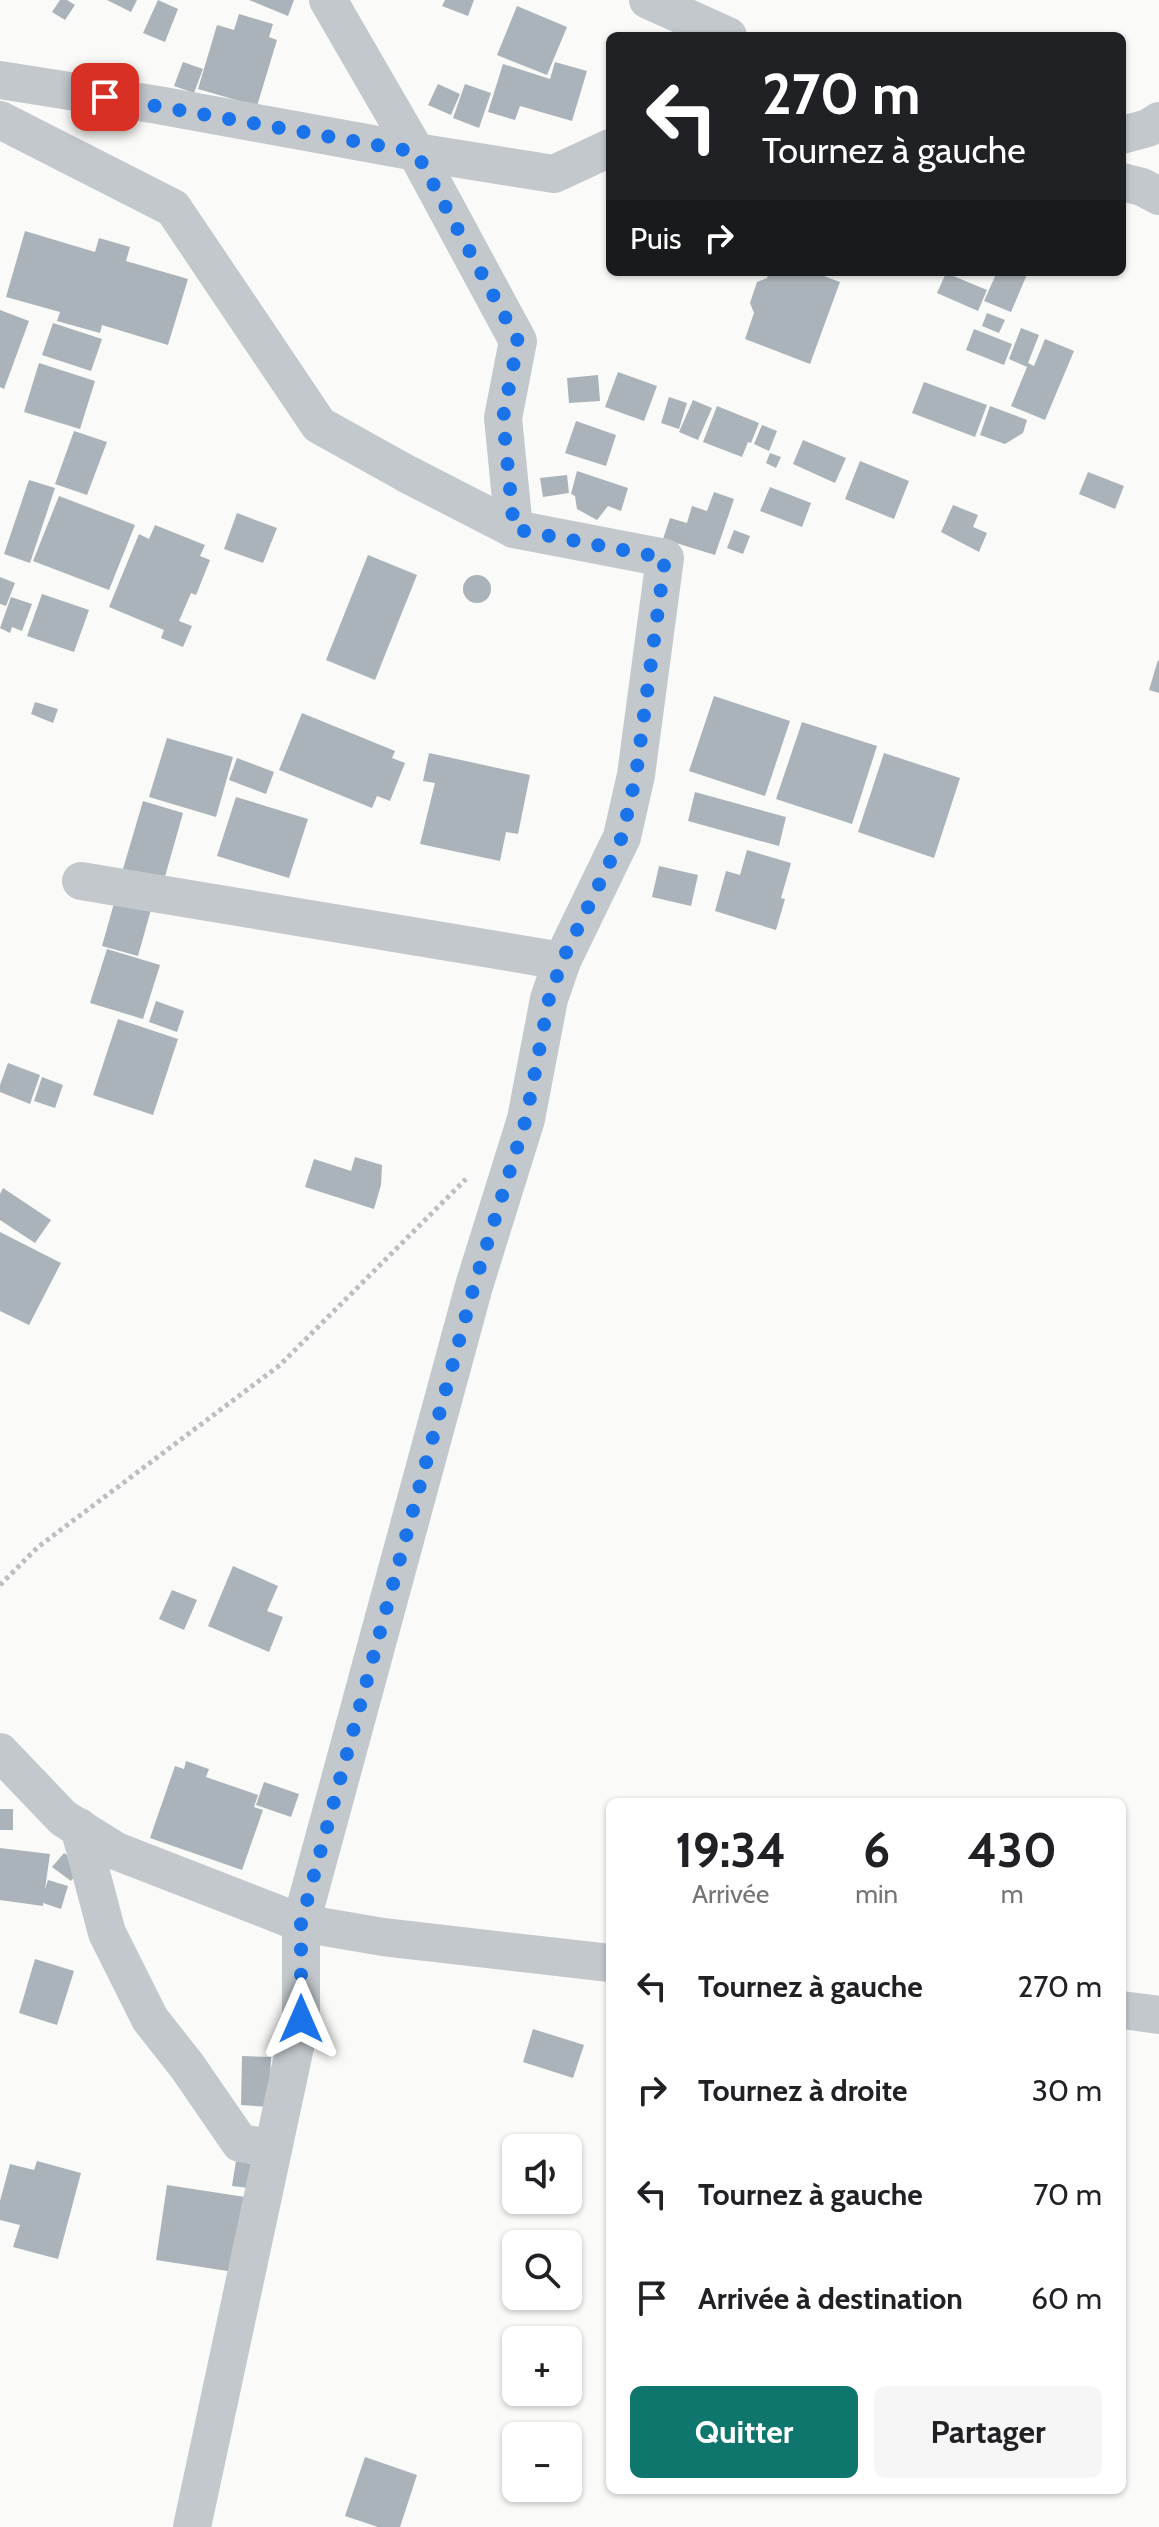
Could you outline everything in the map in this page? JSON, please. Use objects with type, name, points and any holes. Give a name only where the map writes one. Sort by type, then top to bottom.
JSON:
[{"type":"street","points":[[328,0],[416,152],[518,341],[503,418],[514,529]]},
{"type":"street","points":[[648,0],[719,32]]},
{"type":"street","points":[[0,80],[554,174],[606,150]]},
{"type":"street","points":[[0,120],[173,208],[319,425],[514,529],[665,558],[636,775],[622,837],[562,961],[549,999],[526,1119],[474,1286],[301,1923],[301,2019],[192,2527]]},
{"type":"street","points":[[1126,134],[1148,128],[1159,121]]},
{"type":"street","points":[[1126,183],[1159,196]]},
{"type":"street","points":[[81,881],[562,961]]},
{"type":"street","points":[[0,1752],[63,1818],[116,1851],[301,1923],[383,1937],[606,1963]]},
{"type":"street","points":[[79,1827],[107,1933],[150,2019],[240,2143],[273,2148]]},
{"type":"street","points":[[1126,2011],[1159,2015]]},
{"type":"path","points":[[0,1585],[38,1547],[280,1365],[470,1175]]},
{"type":"building","points":[[60,0],[75,5],[65,20],[52,12]]},
{"type":"building","points":[[107,0],[137,0],[131,12]]},
{"type":"building","points":[[158,0],[178,9],[165,42],[143,33]]},
{"type":"building","points":[[249,0],[294,0],[288,16]]},
{"type":"building","points":[[445,0],[474,0],[468,16],[442,6]]},
{"type":"building","points":[[517,6],[567,27],[547,75],[497,55]]},
{"type":"building","points":[[239,14],[273,24],[269,37],[277,40],[257,106],[198,89],[217,25],[234,30]]},
{"type":"building","points":[[183,62],[203,69],[194,93],[174,86]]},
{"type":"building","points":[[555,62],[587,71],[572,121],[520,106],[515,120],[488,112],[503,64],[550,79]]},
{"type":"building","points":[[438,84],[460,94],[451,115],[428,105]]},
{"type":"building","points":[[465,84],[491,93],[479,128],[453,118]]},
{"type":"building","points":[[25,231],[95,252],[99,238],[130,247],[126,261],[188,279],[168,345],[102,325],[100,333],[57,321],[60,312],[6,297]]},
{"type":"building","points":[[824,276],[840,282],[810,364],[745,339],[754,313],[750,303],[757,282],[767,278]]},
{"type":"building","points":[[945,276],[953,276],[987,290],[978,311],[937,293]]},
{"type":"building","points":[[995,276],[1026,276],[1011,312],[984,301]]},
{"type":"building","points":[[0,310],[29,321],[4,389],[0,387]]},
{"type":"building","points":[[987,313],[1005,320],[999,333],[982,326]]},
{"type":"building","points":[[53,323],[102,339],[91,371],[42,355]]},
{"type":"building","points":[[1021,328],[1039,335],[1028,363],[1034,366],[1045,339],[1074,351],[1045,420],[1011,406],[1027,367],[1009,359]]},
{"type":"building","points":[[974,329],[1012,344],[1004,365],[966,350]]},
{"type":"building","points":[[39,363],[95,381],[80,429],[24,412]]},
{"type":"building","points":[[618,372],[657,386],[644,421],[605,407]]},
{"type":"building","points":[[598,375],[600,401],[569,403],[567,378]]},
{"type":"building","points":[[924,382],[987,405],[975,437],[912,413]]},
{"type":"building","points":[[669,397],[687,403],[679,429],[661,423]]},
{"type":"building","points":[[693,400],[712,408],[698,440],[679,432]]},
{"type":"building","points":[[717,406],[759,423],[742,457],[703,442]]},
{"type":"building","points":[[990,406],[1027,420],[1023,433],[1005,444],[980,435]]},
{"type":"building","points":[[576,421],[616,435],[606,466],[565,453]]},
{"type":"building","points":[[762,425],[777,431],[769,451],[754,444]]},
{"type":"building","points":[[74,431],[107,442],[87,495],[55,484]]},
{"type":"building","points":[[803,440],[846,458],[835,483],[793,464]]},
{"type":"building","points":[[770,453],[781,457],[776,468],[766,463]]},
{"type":"building","points":[[860,461],[909,481],[894,519],[845,499]]},
{"type":"building","points":[[577,471],[628,488],[621,511],[608,506],[597,520],[577,509],[575,496],[571,494]]},
{"type":"building","points":[[1088,472],[1124,486],[1115,509],[1079,494]]},
{"type":"building","points":[[567,475],[569,493],[543,497],[540,478]]},
{"type":"building","points":[[29,480],[55,488],[30,563],[4,554]]},
{"type":"building","points":[[770,487],[811,503],[802,527],[760,511]]},
{"type":"building","points":[[714,492],[734,499],[715,555],[663,539],[670,518],[687,523],[692,506],[707,511]]},
{"type":"building","points":[[59,496],[135,525],[109,590],[33,561]]},
{"type":"building","points":[[953,505],[978,515],[973,527],[987,533],[979,552],[941,532]]},
{"type":"building","points":[[237,513],[277,528],[263,563],[224,549]]},
{"type":"building","points":[[155,525],[205,545],[200,556],[210,560],[196,595],[191,593],[179,621],[192,626],[183,647],[161,638],[164,630],[109,607],[139,534],[149,539]]},
{"type":"building","points":[[734,530],[750,536],[743,554],[727,548]]},
{"type":"building","points":[[368,555],[417,575],[375,680],[326,660]]},
{"type":"building","points":[[477,575],[487,579],[491,589],[487,599],[477,603],[467,599],[463,589],[467,579]]},
{"type":"building","points":[[0,577],[15,583],[6,606],[0,604]]},
{"type":"building","points":[[42,594],[89,610],[74,652],[27,636]]},
{"type":"building","points":[[11,597],[32,604],[22,631],[12,627],[10,633],[0,628]]},
{"type":"building","points":[[1159,661],[1159,693],[1149,690]]},
{"type":"building","points":[[714,696],[790,721],[765,796],[689,771]]},
{"type":"building","points":[[35,702],[58,709],[53,723],[31,714]]},
{"type":"building","points":[[302,713],[395,751],[392,758],[405,763],[390,801],[377,796],[372,808],[279,770]]},
{"type":"building","points":[[802,722],[877,746],[852,824],[776,799]]},
{"type":"building","points":[[167,738],[233,757],[216,817],[149,797]]},
{"type":"building","points":[[429,753],[530,775],[518,834],[506,832],[500,861],[420,844],[435,783],[423,781]]},
{"type":"building","points":[[884,753],[960,778],[934,858],[858,832]]},
{"type":"building","points":[[237,758],[274,772],[266,794],[229,780]]},
{"type":"building","points":[[695,792],[786,817],[779,846],[688,821]]},
{"type":"building","points":[[236,797],[308,819],[289,878],[217,856]]},
{"type":"building","points":[[143,801],[183,813],[164,880],[123,869]]},
{"type":"building","points":[[747,850],[791,863],[776,930],[715,911],[726,871],[740,875]]},
{"type":"building","points":[[659,866],[698,875],[691,906],[652,897]]},
{"type":"building","points":[[116,896],[152,906],[138,956],[102,946]]},
{"type":"building","points":[[107,949],[160,965],[143,1019],[90,1003]]},
{"type":"building","points":[[156,1001],[184,1011],[177,1032],[149,1022]]},
{"type":"building","points":[[118,1019],[178,1039],[153,1115],[93,1095]]},
{"type":"building","points":[[8,1063],[40,1075],[30,1104],[0,1092]]},
{"type":"building","points":[[42,1077],[63,1085],[55,1108],[34,1101]]},
{"type":"building","points":[[355,1157],[382,1165],[381,1185],[374,1209],[305,1187],[314,1159],[351,1171]]},
{"type":"building","points":[[3,1188],[51,1220],[35,1243],[0,1220],[0,1194]]},
{"type":"building","points":[[0,1232],[61,1263],[29,1325],[0,1311]]},
{"type":"building","points":[[233,1566],[278,1586],[267,1611],[283,1617],[269,1652],[208,1626]]},
{"type":"building","points":[[172,1590],[197,1600],[184,1630],[159,1619]]},
{"type":"building","points":[[186,1761],[209,1769],[206,1777],[258,1795],[254,1807],[263,1810],[242,1870],[150,1838],[175,1766],[184,1769]]},
{"type":"building","points":[[264,1782],[299,1794],[291,1817],[256,1805]]},
{"type":"building","points":[[0,1809],[13,1809],[13,1830],[0,1830]]},
{"type":"building","points":[[0,1848],[50,1854],[45,1889],[48,1880],[68,1886],[61,1909],[43,1903],[43,1906],[0,1900]]},
{"type":"building","points":[[64,1853],[82,1866],[71,1881],[52,1867]]},
{"type":"building","points":[[35,1959],[74,1971],[57,2025],[19,2013]]},
{"type":"building","points":[[533,2029],[584,2045],[573,2078],[523,2062]]},
{"type":"building","points":[[242,2056],[271,2057],[269,2107],[241,2105]]},
{"type":"building","points":[[37,2161],[81,2173],[58,2259],[13,2247],[20,2225],[0,2220],[0,2201],[10,2164],[34,2170]]},
{"type":"building","points":[[236,2161],[261,2166],[258,2189],[232,2186]]},
{"type":"building","points":[[167,2185],[245,2197],[234,2272],[156,2260]]},
{"type":"building","points":[[365,2457],[417,2475],[400,2527],[378,2527],[345,2516]]},
{"type":"route","points":[[105,97],[416,152],[518,341],[503,418],[514,529],[665,558],[636,775],[622,837],[562,961],[549,999],[526,1119],[474,1286],[301,1923],[301,2019]]}]
